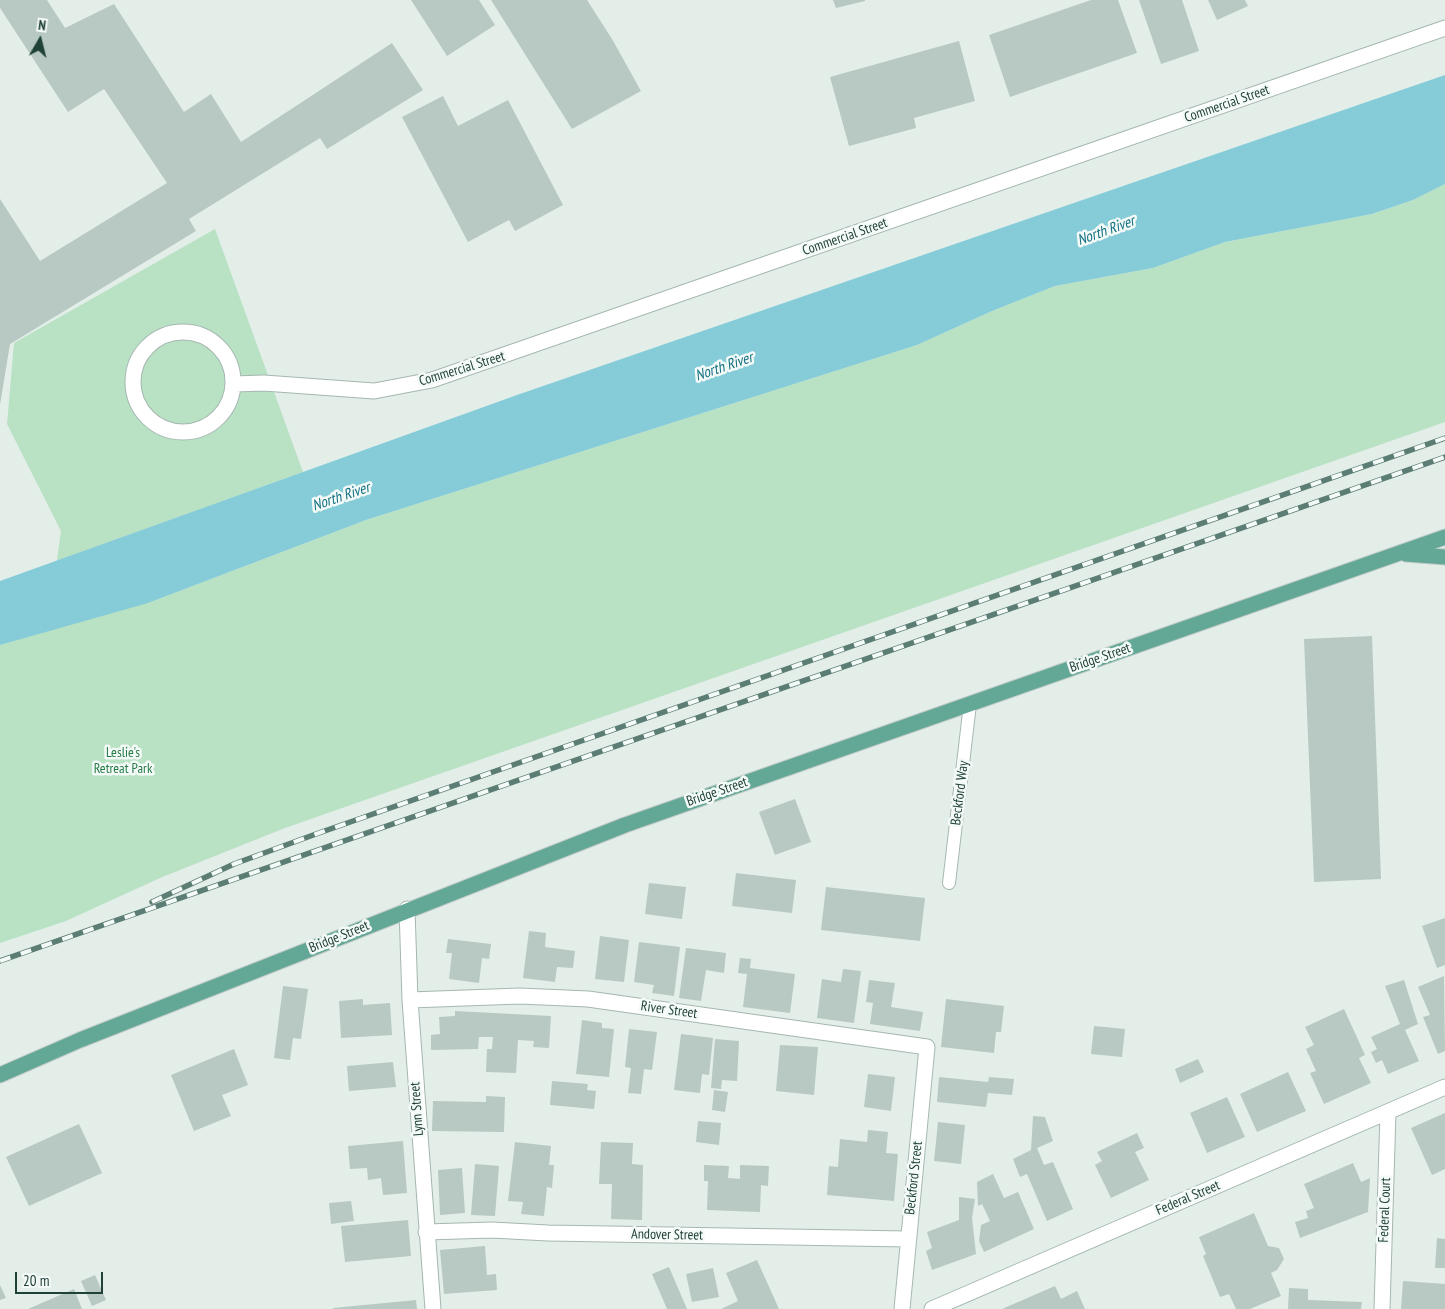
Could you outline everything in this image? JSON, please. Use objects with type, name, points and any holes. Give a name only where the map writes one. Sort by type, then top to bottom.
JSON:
[{"type":"main road","name":"Bridge Street","points":[[0,1075],[80,1040],[625,825],[1445,537]]},
{"type":"main road","points":[[1399,553],[1445,557]]},
{"type":"street","name":"Commercial Street","points":[[234,384],[264,383],[374,391],[432,380],[1445,28]]},
{"type":"street","points":[[183,331],[204,335],[221,347],[230,361],[234,384],[229,403],[220,416],[203,428],[184,432],[158,425],[146,416],[138,404],[133,390],[133,379],[139,356],[148,346],[162,336],[183,331]]},
{"type":"street","name":"Lynn Street","points":[[407,910],[410,1000],[433,1309]]},
{"type":"street","name":"River Street","points":[[410,1000],[520,996],[588,999],[927,1047]]},
{"type":"street","name":"Beckford Street","points":[[902,1309],[927,1047]]},
{"type":"street","name":"Federal Street","points":[[932,1309],[1445,1087]]},
{"type":"street","name":"Federal Court","points":[[1382,1309],[1388,1112]]},
{"type":"street","name":"Andover Street","points":[[426,1232],[492,1230],[558,1233],[908,1239]]},
{"type":"lane","name":"Beckford Way","points":[[949,883],[970,704]]},
{"type":"green space","name":"Leslie's Retreat Park","points":[[1445,184],[1445,422],[285,828],[160,878],[66,921],[0,943],[0,645],[47,631],[61,531],[7,424],[14,343],[215,229],[303,472],[76,554],[148,603],[366,520],[917,345],[992,311],[1055,286],[1153,268],[1225,242],[1372,214],[1413,200]]},
{"type":"water","name":"North River","points":[[1445,75],[1445,184],[1413,200],[1372,214],[1225,242],[1153,268],[1055,286],[992,311],[917,345],[366,520],[148,603],[0,645],[0,581],[517,395]]},
{"type":"building","points":[[0,0],[47,0],[65,28],[114,4],[184,112],[211,94],[241,142],[392,43],[423,90],[327,149],[320,138],[189,219],[196,231],[10,344],[0,405],[0,199],[40,261],[167,183],[104,89],[68,112],[0,8]]},
{"type":"building","points":[[411,0],[479,0],[495,25],[447,56]]},
{"type":"building","points":[[491,0],[587,0],[612,39],[641,91],[572,129]]},
{"type":"building","points":[[833,0],[865,0],[865,1],[836,8]]},
{"type":"building","points":[[1091,0],[1118,0],[1137,53],[1010,97],[989,35]]},
{"type":"building","points":[[1139,0],[1182,0],[1199,51],[1161,64]]},
{"type":"building","points":[[1208,0],[1245,0],[1248,6],[1217,20]]},
{"type":"building","points":[[959,41],[975,101],[914,118],[916,128],[849,146],[830,77]]},
{"type":"building","points":[[443,96],[458,126],[508,100],[563,205],[515,231],[509,220],[468,242],[402,117]]},
{"type":"building","points":[[1372,636],[1381,879],[1314,882],[1304,639]]},
{"type":"building","points":[[795,799],[811,842],[775,855],[759,812]]},
{"type":"building","points":[[736,873],[796,880],[792,913],[732,906]]},
{"type":"building","points":[[649,883],[686,887],[682,919],[645,914]]},
{"type":"building","points":[[826,887],[925,898],[920,941],[821,930]]},
{"type":"building","points":[[1445,918],[1445,965],[1437,968],[1422,926]]},
{"type":"building","points":[[529,931],[546,933],[545,947],[575,951],[573,968],[557,967],[555,982],[523,978]]},
{"type":"building","points":[[600,936],[629,940],[624,982],[595,979]]},
{"type":"building","points":[[448,939],[491,944],[489,959],[482,958],[479,983],[449,979],[452,953],[446,953]]},
{"type":"building","points":[[639,942],[680,947],[674,996],[652,993],[654,985],[634,982]]},
{"type":"building","points":[[686,948],[726,953],[724,973],[706,970],[701,1001],[679,998]]},
{"type":"building","points":[[740,958],[751,959],[750,968],[795,974],[790,1013],[743,1007],[747,974],[738,973]]},
{"type":"building","points":[[843,969],[861,971],[854,1023],[817,1018],[822,979],[841,982]]},
{"type":"building","points":[[1444,976],[1445,1051],[1438,1054],[1423,1017],[1430,1015],[1418,987]]},
{"type":"building","points":[[869,980],[895,983],[891,1007],[923,1012],[920,1031],[870,1024],[873,1003],[866,1002]]},
{"type":"building","points":[[1404,980],[1418,1024],[1405,1030],[1419,1061],[1388,1074],[1382,1060],[1376,1063],[1371,1052],[1377,1049],[1371,1037],[1400,1024],[1385,986]]},
{"type":"building","points":[[283,986],[308,989],[301,1039],[293,1038],[290,1060],[274,1058]]},
{"type":"building","points":[[363,999],[363,1005],[390,1003],[392,1035],[341,1038],[339,1001]]},
{"type":"building","points":[[946,999],[1004,1006],[1001,1032],[996,1032],[994,1053],[941,1047]]},
{"type":"building","points":[[1344,1009],[1365,1055],[1359,1058],[1371,1083],[1324,1104],[1310,1073],[1316,1071],[1306,1049],[1314,1045],[1305,1027]]},
{"type":"building","points":[[455,1011],[551,1016],[549,1048],[533,1047],[534,1041],[518,1040],[516,1073],[486,1072],[487,1049],[492,1049],[493,1037],[479,1037],[478,1049],[431,1050],[431,1035],[440,1034],[439,1017],[455,1016]]},
{"type":"building","points":[[582,1020],[602,1023],[602,1028],[614,1029],[609,1077],[576,1074]]},
{"type":"building","points":[[1094,1026],[1125,1029],[1122,1057],[1091,1054]]},
{"type":"building","points":[[629,1029],[657,1032],[652,1070],[644,1069],[641,1094],[628,1093],[631,1068],[625,1067]]},
{"type":"building","points":[[681,1034],[713,1038],[709,1075],[702,1074],[700,1093],[674,1090]]},
{"type":"building","points":[[715,1039],[739,1041],[737,1081],[722,1080],[721,1089],[711,1088]]},
{"type":"building","points":[[780,1045],[818,1047],[814,1095],[776,1091]]},
{"type":"building","points":[[234,1049],[248,1085],[222,1095],[231,1116],[194,1131],[171,1075]]},
{"type":"building","points":[[1198,1059],[1204,1072],[1180,1083],[1175,1069]]},
{"type":"building","points":[[393,1062],[396,1087],[349,1091],[347,1066]]},
{"type":"building","points":[[1288,1072],[1306,1111],[1257,1132],[1240,1094]]},
{"type":"building","points":[[868,1074],[895,1077],[891,1111],[864,1107]]},
{"type":"building","points":[[939,1077],[988,1082],[989,1077],[1014,1079],[1012,1095],[988,1093],[986,1107],[937,1102]]},
{"type":"building","points":[[552,1081],[588,1084],[587,1090],[596,1091],[594,1109],[550,1105]]},
{"type":"building","points":[[714,1090],[728,1092],[725,1112],[712,1110]]},
{"type":"building","points":[[486,1096],[505,1097],[504,1132],[432,1131],[433,1101],[486,1102]]},
{"type":"building","points":[[1227,1097],[1245,1137],[1207,1153],[1190,1113]]},
{"type":"building","points":[[1445,1113],[1445,1169],[1432,1175],[1411,1128]]},
{"type":"building","points":[[1033,1116],[1045,1117],[1053,1141],[1037,1148],[1044,1165],[1053,1162],[1073,1209],[1047,1221],[1027,1174],[1020,1177],[1013,1159],[1031,1150]]},
{"type":"building","points":[[698,1121],[721,1123],[719,1145],[696,1142]]},
{"type":"building","points":[[938,1122],[965,1125],[961,1164],[934,1161]]},
{"type":"building","points":[[79,1124],[102,1173],[29,1206],[6,1157]]},
{"type":"building","points":[[868,1130],[888,1132],[886,1153],[898,1154],[894,1201],[827,1195],[829,1166],[838,1167],[840,1139],[867,1142]]},
{"type":"building","points":[[1137,1133],[1144,1148],[1135,1152],[1149,1180],[1111,1198],[1095,1165],[1102,1161],[1097,1152]]},
{"type":"building","points":[[403,1141],[407,1193],[383,1195],[381,1178],[368,1180],[367,1168],[350,1169],[348,1146]]},
{"type":"building","points":[[515,1142],[551,1146],[549,1165],[554,1165],[552,1188],[547,1187],[544,1216],[521,1214],[523,1202],[508,1201]]},
{"type":"building","points":[[601,1142],[633,1143],[632,1164],[643,1165],[642,1220],[611,1219],[612,1184],[599,1184]]},
{"type":"building","points":[[1353,1163],[1361,1182],[1370,1178],[1368,1212],[1300,1238],[1295,1222],[1308,1218],[1306,1211],[1314,1208],[1304,1184]]},
{"type":"building","points":[[475,1164],[499,1166],[495,1216],[471,1215]]},
{"type":"building","points":[[704,1165],[729,1166],[728,1178],[740,1179],[740,1165],[769,1166],[768,1186],[761,1185],[760,1212],[707,1210],[708,1181],[704,1181]]},
{"type":"building","points":[[462,1168],[465,1213],[440,1215],[438,1170]]},
{"type":"building","points":[[993,1174],[1004,1198],[1018,1192],[1034,1229],[984,1252],[979,1241],[981,1225],[990,1221],[982,1204],[978,1206],[977,1182]]},
{"type":"building","points":[[959,1197],[975,1199],[972,1218],[976,1254],[932,1270],[926,1251],[932,1248],[927,1232],[959,1220]]},
{"type":"building","points":[[351,1201],[354,1221],[331,1224],[329,1203]]},
{"type":"building","points":[[1254,1213],[1268,1246],[1279,1248],[1284,1259],[1277,1270],[1271,1273],[1281,1296],[1250,1309],[1236,1309],[1229,1294],[1220,1297],[1203,1256],[1206,1254],[1199,1237]]},
{"type":"building","points":[[408,1220],[411,1256],[345,1262],[341,1226]]},
{"type":"building","points":[[1437,1238],[1445,1239],[1445,1268],[1435,1268]]},
{"type":"building","points":[[485,1246],[487,1275],[496,1274],[497,1290],[444,1294],[440,1250]]},
{"type":"building","points":[[757,1260],[779,1309],[721,1309],[738,1301],[726,1273]]},
{"type":"building","points":[[669,1267],[687,1309],[667,1309],[652,1274]]},
{"type":"building","points":[[713,1268],[719,1297],[692,1302],[686,1274]]},
{"type":"building","points":[[95,1275],[106,1300],[92,1306],[81,1281]]},
{"type":"building","points":[[1403,1281],[1445,1284],[1445,1309],[1401,1309]]},
{"type":"building","points":[[0,1285],[6,1298],[0,1300]]},
{"type":"building","points":[[1055,1286],[1061,1299],[1077,1291],[1085,1309],[1002,1309]]},
{"type":"building","points":[[1289,1288],[1308,1289],[1308,1300],[1362,1302],[1361,1309],[1288,1309]]},
{"type":"building","points":[[74,1289],[82,1309],[28,1309]]},
{"type":"building","points":[[416,1300],[417,1309],[333,1309],[333,1308]]},
{"type":"railway","points":[[152,902],[234,864],[316,834],[1445,438]]},
{"type":"railway","points":[[0,961],[1445,457]]}]
